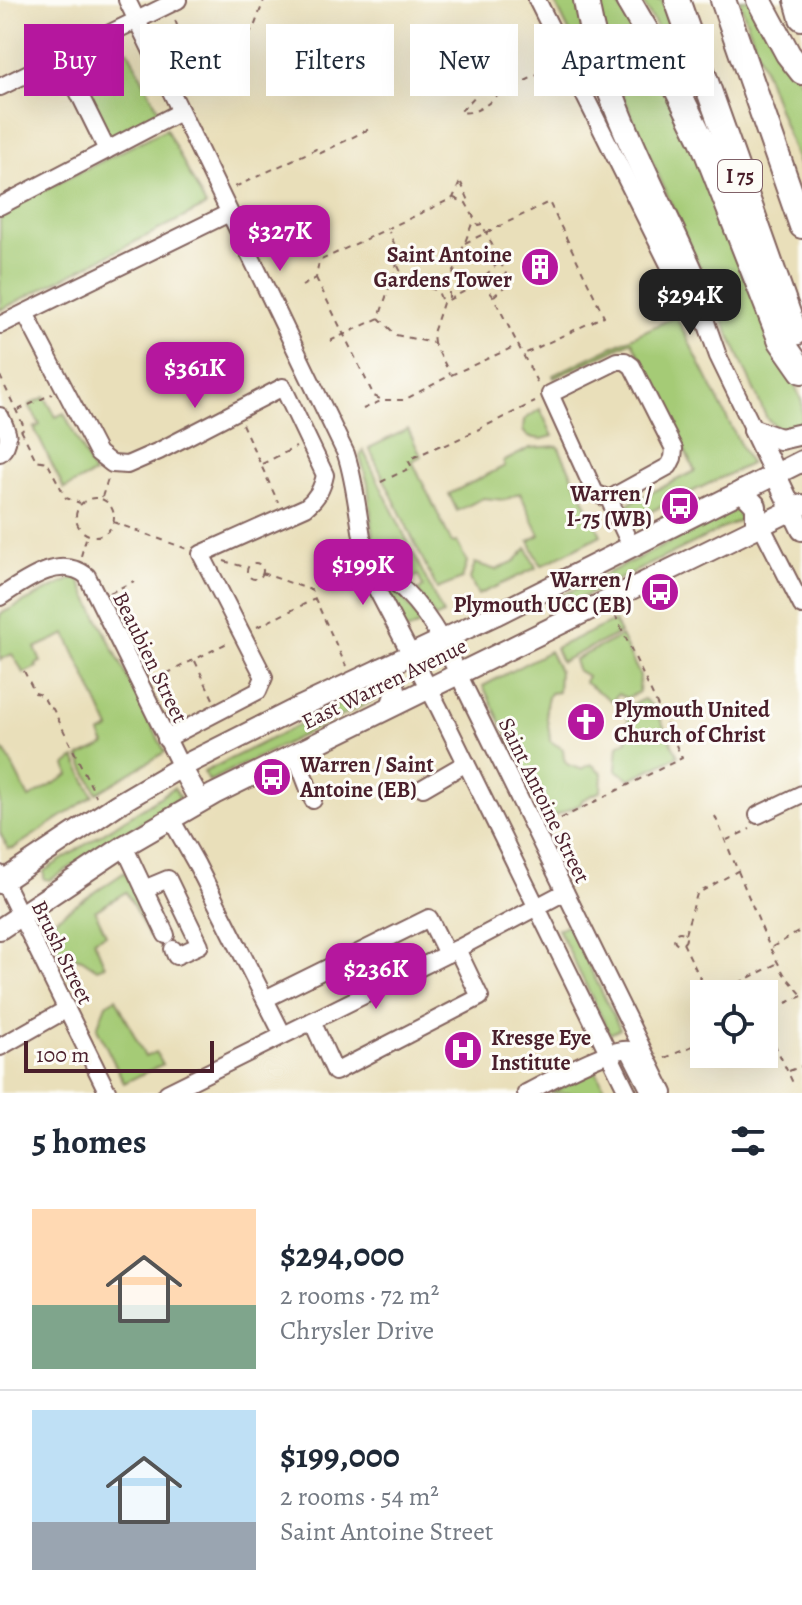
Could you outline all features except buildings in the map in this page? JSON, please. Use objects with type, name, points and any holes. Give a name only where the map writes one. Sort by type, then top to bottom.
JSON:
[{"type":"highway","points":[[586,0],[594,40],[612,95],[697,286],[700,305]]},
{"type":"highway","points":[[628,0],[659,53],[702,140],[781,341],[802,371]]},
{"type":"highway","name":"I 75","points":[[677,0],[802,353]]},
{"type":"highway","name":"I 75","points":[[723,0],[802,226]]},
{"type":"highway","points":[[759,0],[795,63]]},
{"type":"highway","points":[[797,0],[802,18]]},
{"type":"main road","points":[[754,430],[780,439],[801,435]]},
{"type":"main road","points":[[754,430],[775,475],[797,507],[802,530]]},
{"type":"main road","name":"East Warren Avenue","points":[[1,879],[181,767],[802,461]]},
{"type":"main road","points":[[742,491],[756,506],[758,526]]},
{"type":"main road","name":"East Warren Avenue","points":[[0,929],[124,846],[200,801],[797,507]]},
{"type":"main road","points":[[548,588],[543,598],[544,608],[558,624]]},
{"type":"main road","points":[[380,669],[390,675],[395,683],[396,692],[391,706]]},
{"type":"main road","points":[[181,767],[200,801]]},
{"type":"main road","points":[[33,860],[37,883],[54,893]]},
{"type":"street","name":"Saint Antoine Street","points":[[127,0],[346,454],[367,567],[375,586],[429,688],[628,1093]]},
{"type":"street","points":[[537,0],[681,289],[700,305],[718,356],[754,430]]},
{"type":"street","points":[[124,26],[175,7]]},
{"type":"street","points":[[0,87],[24,75]]},
{"type":"street","points":[[80,96],[107,150]]},
{"type":"street","points":[[0,206],[180,112]]},
{"type":"street","points":[[0,325],[229,213]]},
{"type":"street","points":[[25,313],[56,385],[98,453],[112,464],[127,465],[283,387],[325,475],[316,499],[285,517],[201,554],[264,677],[258,691],[166,739]]},
{"type":"street","points":[[609,499],[669,466],[673,458],[674,449],[632,366],[625,361],[617,361],[550,394],[595,493],[609,499],[631,546]]},
{"type":"street","points":[[1,452],[8,439],[8,413]]},
{"type":"street","points":[[758,526],[802,606]]},
{"type":"street","name":"Saint Antoine Street","points":[[363,544],[374,567],[406,591],[441,639],[664,1093]]},
{"type":"street","points":[[0,597],[51,569],[65,566],[78,568]]},
{"type":"street","name":"Beaubien Street","points":[[78,568],[87,576],[181,767]]},
{"type":"street","points":[[295,753],[313,800]]},
{"type":"street","points":[[423,788],[466,763]]},
{"type":"street","points":[[758,815],[802,794]]},
{"type":"street","points":[[171,819],[283,1035]]},
{"type":"street","points":[[124,846],[144,889],[169,942],[176,956],[200,945],[168,879],[144,889]]},
{"type":"street","name":"Brush Street","points":[[1,879],[108,1093]]},
{"type":"street","points":[[167,1093],[452,952],[565,892]]},
{"type":"street","points":[[265,999],[429,918],[480,997],[335,1072],[312,1021]]},
{"type":"street","points":[[0,1047],[67,1009]]},
{"type":"street","points":[[526,1093],[608,1053],[629,1050],[651,1093]]},
{"type":"path","points":[[250,31],[264,0]]},
{"type":"path","points":[[438,31],[456,38],[462,45],[454,49],[416,47],[418,41],[438,31]]},
{"type":"path","points":[[475,96],[460,112],[482,108],[496,96]]},
{"type":"path","points":[[235,187],[316,149],[319,154],[371,128]]},
{"type":"path","points":[[466,203],[469,201],[460,182],[453,198],[319,261],[316,278],[374,396],[383,400],[404,400],[517,346]]},
{"type":"path","points":[[453,198],[466,203],[474,220],[478,225],[482,224],[500,261],[507,279],[505,286],[493,296]]},
{"type":"path","points":[[465,243],[549,202],[604,316],[522,355]]},
{"type":"path","points":[[449,299],[449,285],[474,220]]},
{"type":"path","points":[[330,341],[379,318],[398,265],[399,255],[388,230]]},
{"type":"path","points":[[451,375],[434,343],[433,333],[443,303],[476,285],[500,261]]},
{"type":"path","points":[[398,265],[405,279]]},
{"type":"path","points":[[455,272],[465,291]]},
{"type":"path","points":[[302,286],[316,278]]},
{"type":"path","points":[[393,282],[405,279],[438,291],[443,303]]},
{"type":"path","points":[[438,291],[449,285]]},
{"type":"path","points":[[476,285],[489,288],[537,382]]},
{"type":"path","points":[[379,318],[396,335],[434,343]]},
{"type":"path","points":[[0,376],[8,413],[25,429],[22,430],[36,460],[47,462],[66,498],[81,504]]},
{"type":"path","points":[[8,413],[56,385]]},
{"type":"path","points":[[381,482],[412,467],[408,460],[544,398]]},
{"type":"path","points":[[363,409],[383,400]]},
{"type":"path","points":[[236,411],[285,517]]},
{"type":"path","points":[[261,464],[310,440]]},
{"type":"path","points":[[102,499],[112,464]]},
{"type":"path","points":[[92,498],[102,499],[111,508],[113,522],[105,533],[87,535],[79,528],[76,519],[81,504],[92,498]]},
{"type":"path","points":[[113,522],[248,568]]},
{"type":"path","points":[[78,568],[87,535]]},
{"type":"path","points":[[248,568],[251,564],[259,564],[262,573]]},
{"type":"path","points":[[248,568],[253,578],[260,577],[262,573]]},
{"type":"path","points":[[262,573],[311,590],[354,681]]},
{"type":"path","points":[[98,598],[134,581]]},
{"type":"path","points":[[252,630],[315,599]]},
{"type":"path","points":[[549,824],[682,758],[616,617]]},
{"type":"path","points":[[141,687],[237,637]]},
{"type":"path","points":[[194,660],[219,712]]},
{"type":"path","points":[[24,671],[35,693],[42,695],[53,709],[96,796]]},
{"type":"path","points":[[715,816],[770,948],[802,995],[778,1006]]},
{"type":"path","points":[[701,980],[683,943],[697,894],[739,870]]},
{"type":"path","points":[[770,948],[802,930]]},
{"type":"path","points":[[683,943],[678,943],[674,937],[678,933],[685,934]]},
{"type":"path","points":[[745,980],[778,964]]},
{"type":"path","points":[[665,1058],[690,1047]]},
{"type":"path","points":[[778,1049],[793,1083]]},
{"type":"path","points":[[789,1071],[802,1066]]},
{"type":"green space","points":[[554,0],[580,0],[588,24],[566,24]]},
{"type":"green space","points":[[597,0],[616,0],[630,24],[602,24]]},
{"type":"green space","points":[[641,0],[662,0],[670,24],[655,24]]},
{"type":"green space","points":[[739,0],[753,0],[774,43],[802,84],[802,175]]},
{"type":"green space","points":[[128,50],[140,74],[140,96],[151,96],[163,119],[112,145],[87,96],[124,96],[124,52]]},
{"type":"green space","points":[[600,96],[613,96],[643,184]]},
{"type":"green space","points":[[623,96],[667,96],[686,129],[802,402],[802,427],[781,431],[767,419]]},
{"type":"green space","points":[[166,129],[206,206],[0,310],[0,212]]},
{"type":"green space","points":[[676,316],[750,464],[628,520],[622,507],[695,471],[632,341],[554,378],[553,375]]},
{"type":"green space","points":[[45,397],[56,417],[64,413],[94,474],[64,489],[34,428],[40,425],[29,405]]},
{"type":"green space","points":[[540,409],[553,436],[542,439],[528,437],[523,431],[524,420]]},
{"type":"green space","points":[[408,429],[421,456],[412,461],[452,543],[457,542],[467,562],[462,579],[437,589],[369,448]]},
{"type":"green space","points":[[558,446],[601,535],[541,566],[529,541],[540,535],[520,493],[505,500],[483,498],[457,511],[449,494],[505,466],[503,462],[530,448]]},
{"type":"green space","points":[[363,450],[443,614],[435,618],[418,591],[423,587],[418,575],[408,582],[385,567],[378,557],[368,483],[360,457]]},
{"type":"green space","points":[[742,507],[747,510],[744,518],[559,609],[550,608],[553,600]]},
{"type":"green space","points":[[527,548],[536,568],[478,595],[470,579],[475,563],[496,570],[515,561]]},
{"type":"green space","points":[[77,576],[165,752],[97,793],[79,757],[105,745],[100,734],[110,729],[66,634],[35,648],[41,662],[24,673],[12,654],[0,660],[0,614]]},
{"type":"green space","points":[[383,584],[402,596],[421,624],[405,632]]},
{"type":"green space","points":[[614,621],[620,633],[561,662],[555,648]]},
{"type":"green space","points":[[621,636],[640,676],[639,692],[626,698],[618,694],[612,701],[584,682],[587,676],[577,670],[574,660]]},
{"type":"green space","points":[[549,651],[559,671],[558,692],[550,693],[546,705],[550,741],[563,749],[568,765],[581,769],[591,764],[602,773],[601,791],[548,819],[483,686]]},
{"type":"green space","points":[[385,684],[387,694],[209,781],[204,772]]},
{"type":"green space","points":[[644,699],[655,708],[678,756],[630,779],[616,770],[618,745],[627,741],[629,706]]},
{"type":"green space","points":[[0,748],[6,753],[29,798],[69,775],[66,765],[75,758],[93,796],[8,849],[0,833]]},
{"type":"green space","points":[[174,788],[180,798],[50,880],[44,879],[44,871]]},
{"type":"green space","points":[[125,872],[154,934],[149,936],[126,892],[95,911],[106,934],[94,940],[105,966],[97,969],[82,959],[60,953],[46,925]]},
{"type":"green space","points":[[568,924],[620,1029],[610,1034],[558,929]]},
{"type":"green space","points":[[116,998],[145,1057],[156,1052],[163,1064],[124,1083],[97,1028],[106,1004]]},
{"type":"green space","points":[[596,1071],[607,1093],[550,1093]]},
{"type":"place","name":"Saint Antoine Gardens Tower","points":[[540,267]]},
{"type":"place","name":"Warren / I-75 (WB)","points":[[680,506]]},
{"type":"place","name":"Warren / Plymouth UCC (EB)","points":[[660,592]]},
{"type":"place","name":"Plymouth United Church of Christ","points":[[586,722]]},
{"type":"place","name":"Warren / Saint Antoine (EB)","points":[[272,777]]},
{"type":"place","name":"Kresge Eye Institute","points":[[463,1050]]}]
